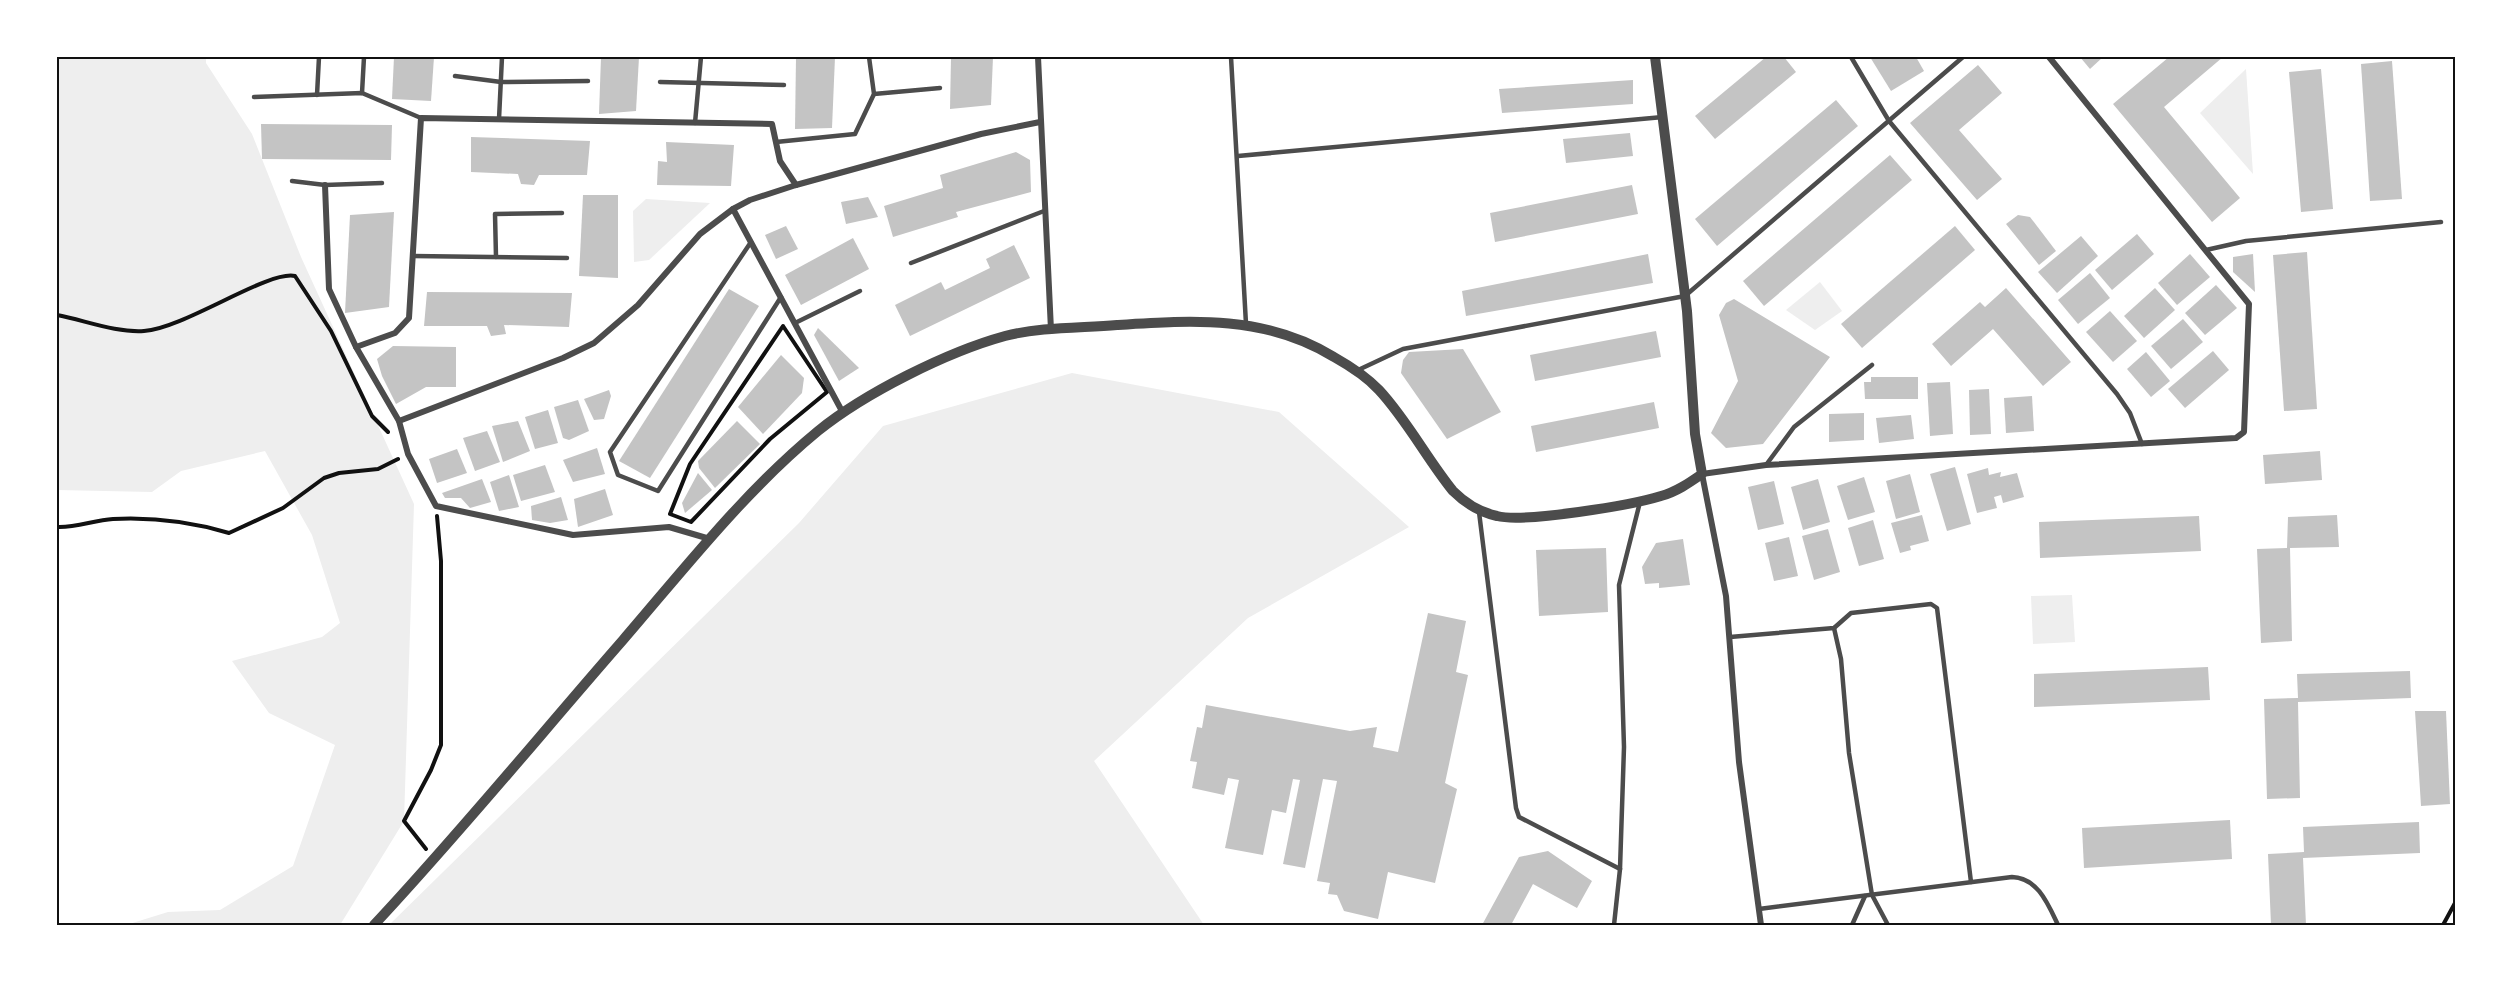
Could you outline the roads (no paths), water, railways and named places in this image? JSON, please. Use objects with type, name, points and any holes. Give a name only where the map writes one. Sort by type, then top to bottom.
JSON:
[{"type":"street","points":[[1038,57],[1051,330]]},
{"type":"street","points":[[1655,57],[1685,296],[1695,434],[1721,565],[1730,637],[1739,762],[1761,925]]},
{"type":"street","points":[[374,925],[434,859],[710,539],[776,470],[820,429],[844,413],[910,375],[1006,336],[1051,330],[1187,321],[1246,324],[1299,339],[1356,370],[1377,388],[1454,491],[1466,503],[1479,511],[1498,517],[1527,518],[1641,501],[1663,496],[1702,474],[1766,465],[2236,438],[2244,432],[2249,304],[2049,57]]},
{"type":"street","points":[[356,347],[395,333],[409,318],[421,118],[772,124],[780,161],[795,185]]},
{"type":"street","points":[[399,421],[563,358],[594,343],[638,305],[700,234],[733,209],[750,200],[795,185],[981,134],[1040,122]]},
{"type":"street","points":[[325,185],[329,289],[356,347],[399,421],[408,454],[436,507],[573,535],[669,527],[710,539]]},
{"type":"street","points":[[733,209],[844,413]]},
{"type":"lane","points":[[317,95],[319,57]]},
{"type":"lane","points":[[362,93],[364,57]]},
{"type":"lane","points":[[499,119],[502,57]]},
{"type":"lane","points":[[695,123],[701,57]]},
{"type":"lane","points":[[776,142],[855,134],[874,94],[869,57]]},
{"type":"lane","points":[[1231,57],[1246,324]]},
{"type":"lane","points":[[1851,57],[1888,121],[2117,394],[2130,413],[2142,444]]},
{"type":"lane","points":[[1356,370],[1403,349],[1685,296],[1963,57]]},
{"type":"lane","points":[[455,76],[501,82],[588,81]]},
{"type":"lane","points":[[660,82],[784,85]]},
{"type":"lane","points":[[874,94],[940,88]]},
{"type":"lane","points":[[254,97],[362,93],[421,118]]},
{"type":"lane","points":[[1238,156],[1663,117]]},
{"type":"lane","points":[[292,181],[325,185],[382,183]]},
{"type":"lane","points":[[911,263],[1044,211]]},
{"type":"lane","points":[[496,257],[495,214],[562,213]]},
{"type":"lane","points":[[2206,250],[2246,241],[2441,222]]},
{"type":"lane","points":[[751,242],[610,452],[618,475],[658,491],[780,297]]},
{"type":"lane","points":[[412,256],[567,258]]},
{"type":"lane","points":[[795,323],[860,291]]},
{"type":"lane","points":[[1766,465],[1794,427],[1872,365]]},
{"type":"lane","points":[[1614,925],[1620,868],[1624,747],[1619,585],[1641,501]]},
{"type":"lane","points":[[1479,511],[1516,808],[1519,817],[1620,868]]},
{"type":"lane","points":[[1730,637],[1834,628],[1851,613],[1930,604],[1937,608],[1971,882]]},
{"type":"lane","points":[[1834,628],[1841,659],[1849,753],[1872,895],[1888,925]]},
{"type":"lane","points":[[1759,909],[2023,877],[2043,894],[2058,925]]},
{"type":"lane","points":[[1852,925],[1865,896]]}]
